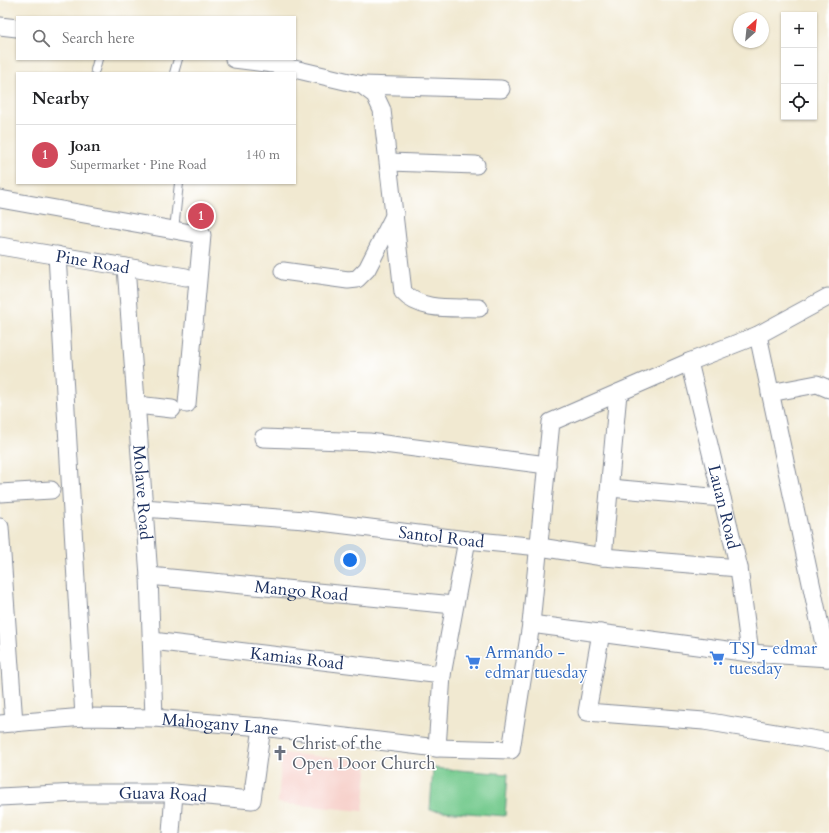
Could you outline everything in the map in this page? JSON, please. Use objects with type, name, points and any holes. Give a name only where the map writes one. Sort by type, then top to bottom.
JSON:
[{"type":"street","points":[[0,26],[16,28]]},
{"type":"street","points":[[247,60],[274,62],[362,85],[501,89]]},
{"type":"street","points":[[362,85],[375,95],[382,110],[403,292],[410,300],[427,306],[479,308]]},
{"type":"street","points":[[389,162],[476,165]]},
{"type":"street","points":[[0,199],[202,235],[179,407],[137,405]]},
{"type":"street","points":[[283,271],[348,280],[357,279],[367,269],[394,214]]},
{"type":"street","name":"Pine Road","points":[[0,246],[186,277]]},
{"type":"street","points":[[56,255],[84,717]]},
{"type":"street","name":"Molave Road","points":[[126,267],[149,576],[154,718]]},
{"type":"street","points":[[758,335],[828,658],[750,653],[531,624],[540,547],[551,422],[689,362],[758,335],[828,297]]},
{"type":"street","name":"Lauan Road","points":[[689,362],[740,568],[750,653]]},
{"type":"street","points":[[770,393],[817,384],[829,389]]},
{"type":"street","points":[[603,557],[618,393]]},
{"type":"street","points":[[262,438],[369,442],[547,465]]},
{"type":"street","points":[[610,488],[722,498]]},
{"type":"street","points":[[0,493],[51,490]]},
{"type":"street","name":"Santol Road","points":[[143,508],[305,520],[467,540],[540,547],[603,557],[740,568]]},
{"type":"street","points":[[0,527],[7,723]]},
{"type":"street","points":[[437,748],[442,675],[467,540]]},
{"type":"street","name":"Mango Road","points":[[149,576],[454,605]]},
{"type":"street","name":"Mahogany Lane","points":[[7,723],[84,717],[154,718],[262,727],[437,748],[511,750],[531,624]]},
{"type":"street","points":[[601,633],[588,712],[704,721],[829,742]]},
{"type":"street","name":"Kamias Road","points":[[152,641],[442,675]]},
{"type":"street","name":"Guava Road","points":[[0,797],[77,793],[174,794],[252,800],[262,727]]},
{"type":"street","points":[[171,833],[174,794]]},
{"type":"lane","points":[[94,70],[98,60]]},
{"type":"lane","points":[[174,72],[178,60]]},
{"type":"lane","points":[[174,230],[179,184]]},
{"type":"shaded area","points":[[282,753],[368,761],[363,811],[278,803]]},
{"type":"green space","points":[[433,768],[508,774],[505,816],[430,810]]},
{"type":"place","name":"Joan","points":[[201,216]]},
{"type":"place","name":"TSJ - edmar tuesday","points":[[717,658]]},
{"type":"place","name":"Armando - edmar tuesday","points":[[473,662]]},
{"type":"place","name":"Christ of the Open Door Church","points":[[280,753]]}]
